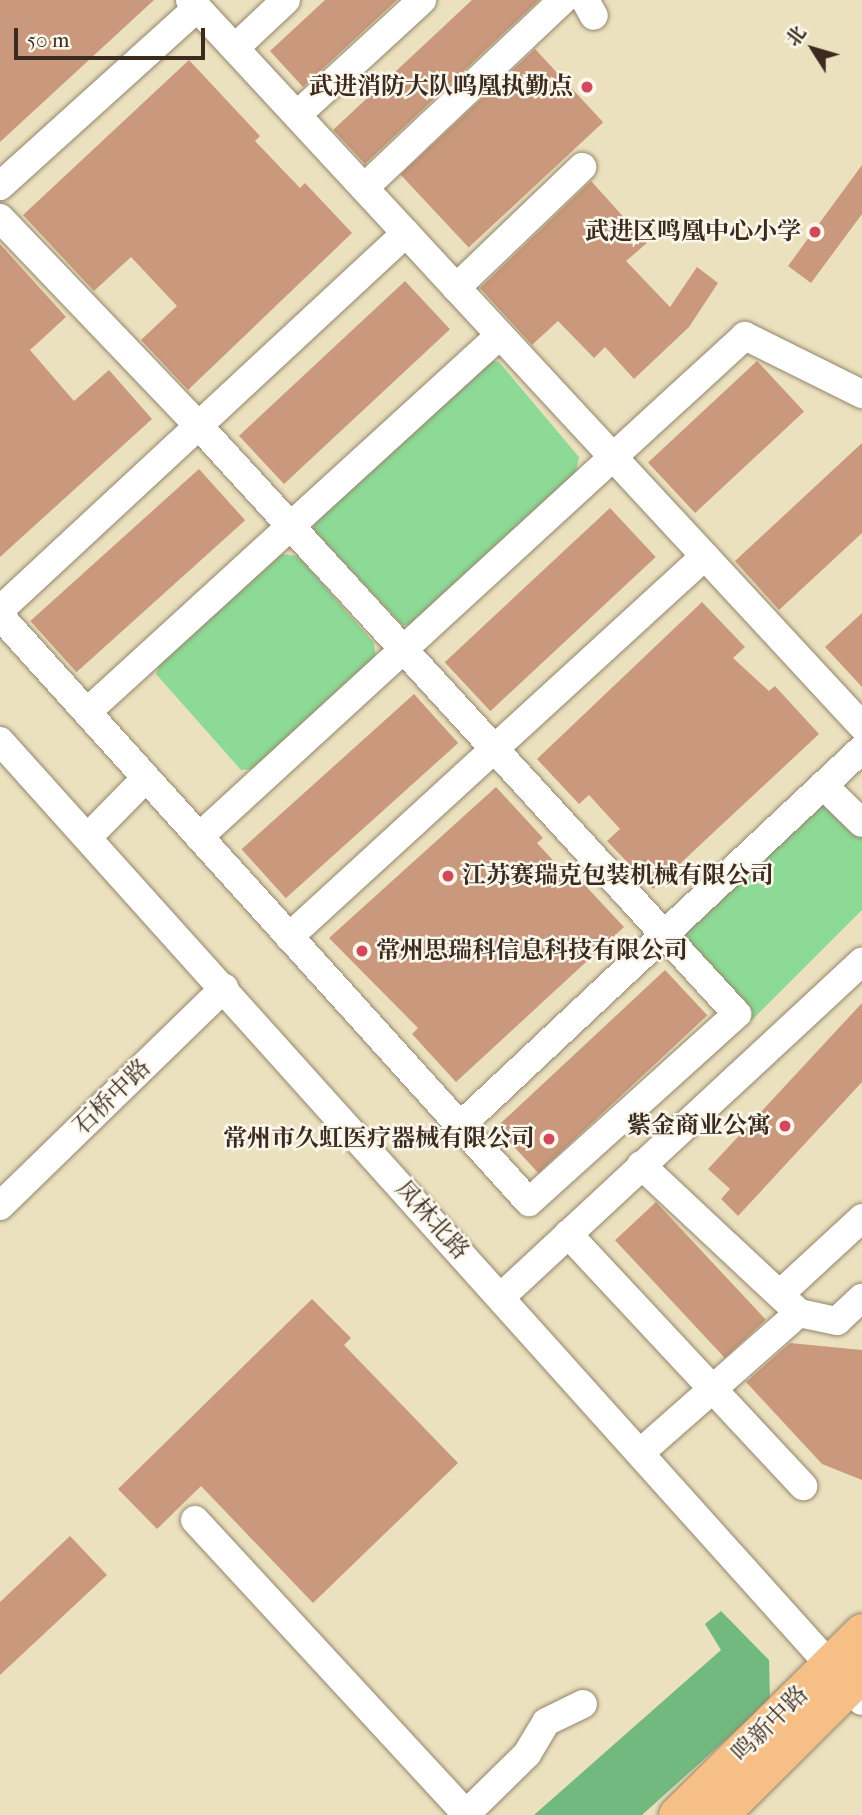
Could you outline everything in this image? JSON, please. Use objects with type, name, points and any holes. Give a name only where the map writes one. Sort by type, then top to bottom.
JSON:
[{"type":"main road","name":"鸣新中路","points":[[719,1815],[850,1681],[862,1632]]},
{"type":"main road","name":"鸣新中路","points":[[677,1815],[850,1681]]},
{"type":"street","points":[[234,48],[286,0]]},
{"type":"street","points":[[297,115],[422,0]]},
{"type":"street","points":[[364,187],[563,0]]},
{"type":"street","points":[[0,187],[193,4],[862,726]]},
{"type":"street","points":[[456,288],[582,167]]},
{"type":"street","points":[[0,218],[199,425],[737,1014],[529,1202],[0,617]]},
{"type":"street","points":[[0,610],[406,233]]},
{"type":"street","points":[[87,712],[500,335]]},
{"type":"street","points":[[199,837],[745,336],[862,394]]},
{"type":"street","points":[[289,937],[705,556]]},
{"type":"street","name":"凤林北路","points":[[0,741],[89,836],[640,1453],[850,1681]]},
{"type":"street","points":[[460,1126],[862,749]]},
{"type":"street","points":[[89,836],[146,778]]},
{"type":"street","points":[[823,785],[862,822]]},
{"type":"street","points":[[501,1297],[862,961]]},
{"type":"street","name":"石桥中路","points":[[0,1206],[224,988]]},
{"type":"street","points":[[641,1165],[799,1314],[837,1321],[862,1298]]},
{"type":"street","points":[[779,1294],[862,1218]]},
{"type":"street","points":[[568,1234],[803,1486]]},
{"type":"street","points":[[640,1453],[799,1314]]},
{"type":"street","points":[[195,1520],[466,1815],[527,1754],[547,1722],[583,1704]]},
{"type":"green space","points":[[485,360],[499,362],[579,457],[576,473],[413,625],[402,625],[313,529],[319,516]]},
{"type":"green space","points":[[282,554],[298,556],[374,643],[376,659],[253,769],[241,770],[156,674],[160,662]]},
{"type":"green space","points":[[822,792],[862,831],[862,910],[751,1021],[670,935]]},
{"type":"green space","points":[[721,1611],[769,1660],[770,1700],[642,1815],[534,1815],[721,1650],[705,1624]]},
{"type":"building","points":[[0,0],[154,0],[0,142]]},
{"type":"building","points":[[325,0],[397,0],[303,87],[270,51]]},
{"type":"building","points":[[472,0],[539,0],[365,164],[333,130]]},
{"type":"building","points":[[535,49],[603,122],[469,248],[400,174]]},
{"type":"building","points":[[189,60],[260,136],[255,141],[300,188],[305,183],[352,233],[188,390],[141,340],[177,306],[131,257],[94,291],[23,215]]},
{"type":"building","points":[[862,165],[862,214],[811,283],[788,266]]},
{"type":"building","points":[[591,181],[647,243],[626,261],[670,307],[697,267],[718,283],[689,327],[634,379],[605,347],[594,358],[558,321],[532,345],[480,288]]},
{"type":"building","points":[[0,244],[66,317],[30,350],[74,401],[109,370],[152,419],[0,557]]},
{"type":"building","points":[[405,281],[450,329],[284,484],[239,436]]},
{"type":"building","points":[[757,361],[804,411],[695,513],[648,463]]},
{"type":"building","points":[[862,443],[862,533],[779,610],[735,561]]},
{"type":"building","points":[[199,469],[245,520],[76,672],[30,621]]},
{"type":"building","points":[[610,508],[656,557],[490,711],[445,662]]},
{"type":"building","points":[[702,602],[745,647],[733,658],[769,691],[775,686],[819,734],[653,889],[607,841],[620,829],[589,795],[579,804],[537,759]]},
{"type":"building","points":[[862,613],[862,687],[825,647]]},
{"type":"building","points":[[414,694],[458,743],[286,898],[242,849]]},
{"type":"building","points":[[496,787],[543,838],[537,843],[575,884],[580,880],[624,927],[456,1082],[412,1034],[418,1028],[329,938]]},
{"type":"building","points":[[665,970],[707,1015],[538,1173],[496,1128]]},
{"type":"building","name":"紫金商业公寓","points":[[862,1003],[862,1082],[738,1216],[721,1199],[730,1189],[708,1169]]},
{"type":"building","points":[[656,1202],[766,1320],[725,1358],[615,1240]]},
{"type":"building","points":[[312,1299],[351,1338],[344,1345],[458,1463],[313,1603],[201,1486],[157,1529],[118,1489]]},
{"type":"building","points":[[790,1343],[862,1350],[862,1480],[822,1464],[746,1382]]},
{"type":"building","points":[[70,1536],[107,1575],[0,1675],[0,1602]]},
{"type":"place","name":"武进消防大队呜凰执勤点","points":[[587,87]]},
{"type":"place","name":"武进区鸣凰中心小学","points":[[815,232]]},
{"type":"place","name":"江苏赛瑞克包装机械有限公司","points":[[448,876]]},
{"type":"place","name":"常州思瑞科信息科技有限公司","points":[[362,951]]},
{"type":"place","name":"紫金商业公寓","points":[[785,1126]]},
{"type":"place","name":"常州市久虹医疗器械有限公司","points":[[549,1139]]}]
